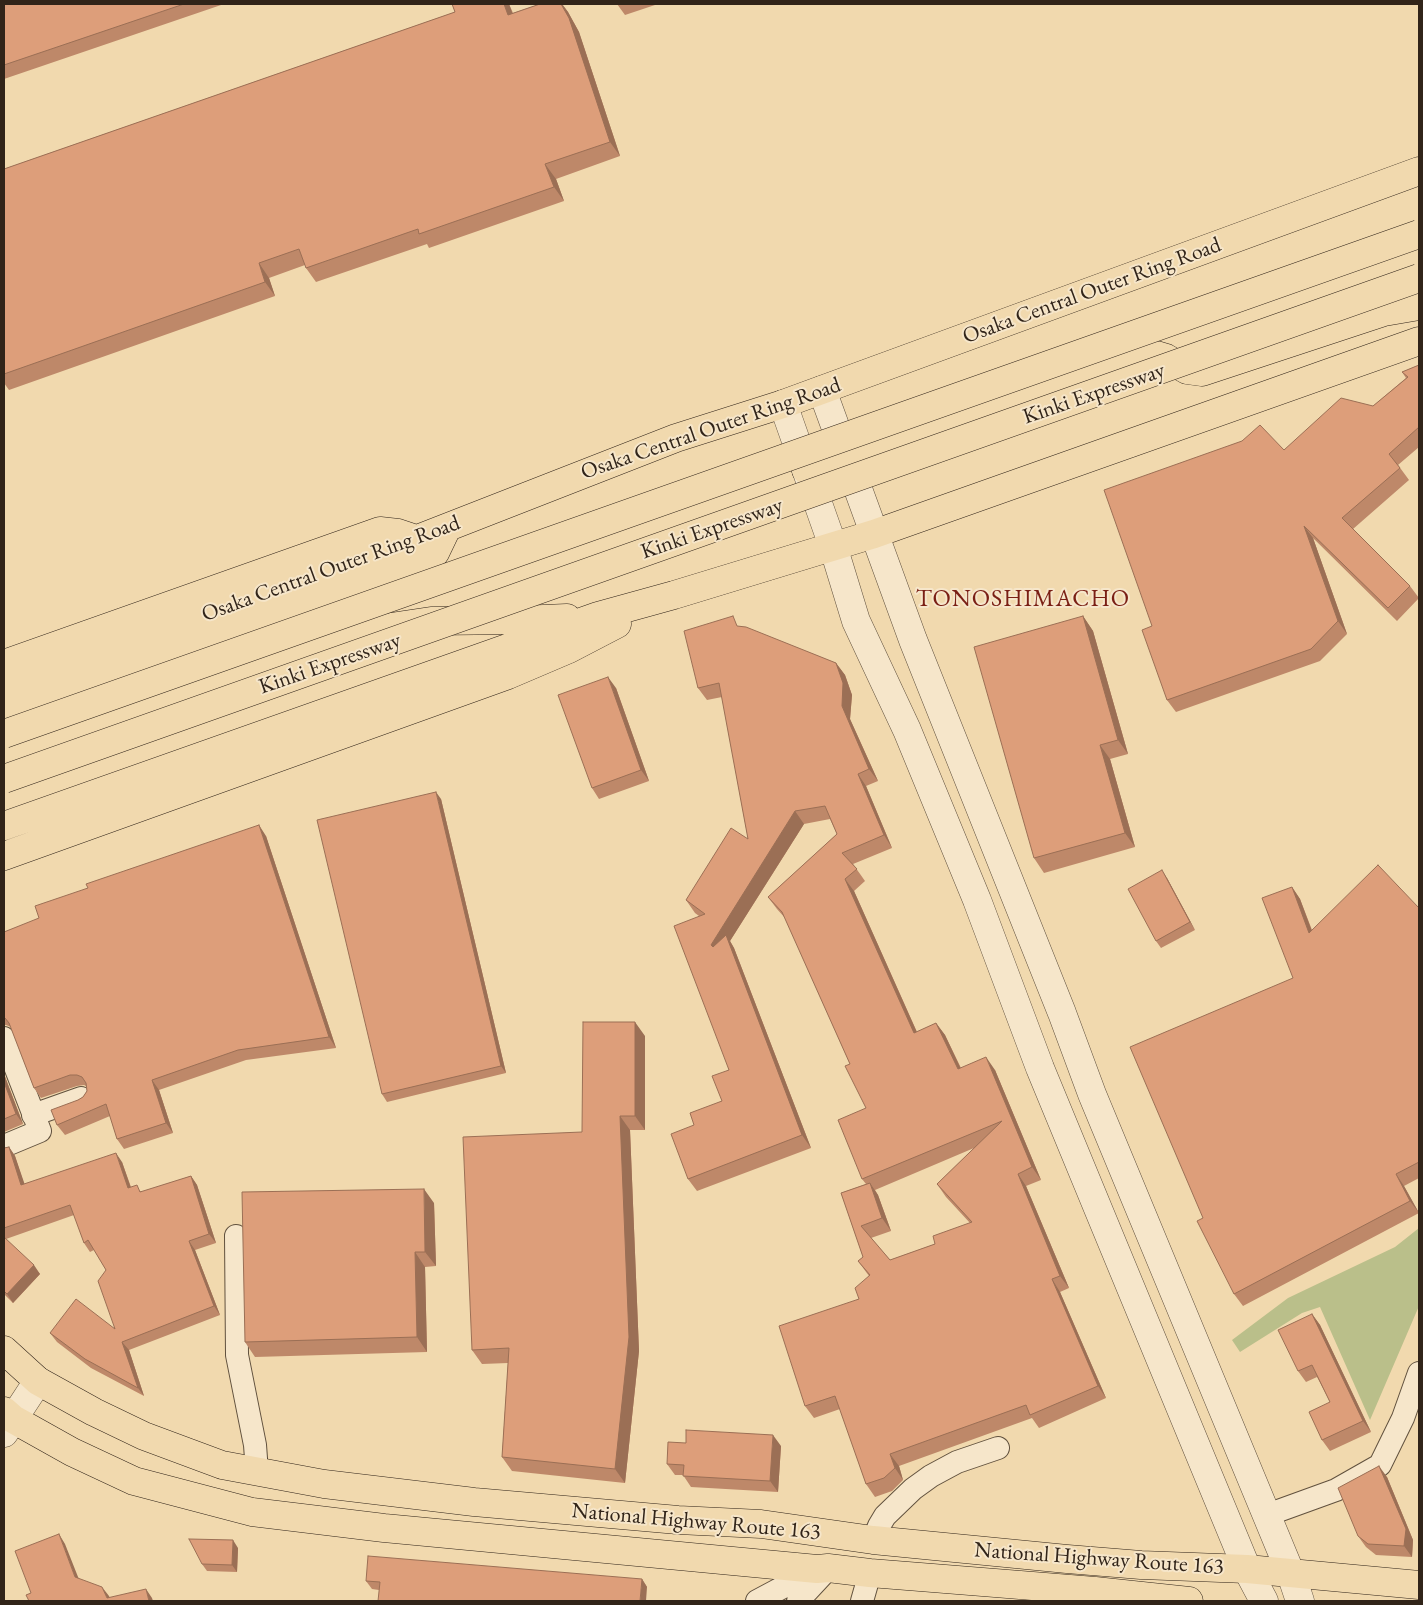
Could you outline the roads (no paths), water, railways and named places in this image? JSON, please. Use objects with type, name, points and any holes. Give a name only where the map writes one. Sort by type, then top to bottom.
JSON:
[{"type":"main road","name":"Osaka Central Outer Ring Road","points":[[4,688],[384,552],[676,438],[822,390],[1419,171]]},
{"type":"main road","name":"Kinki Expressway","points":[[4,734],[1419,234]]},
{"type":"main road","name":"Kinki Expressway","points":[[4,779],[1419,278]]},
{"type":"main road","points":[[806,470],[1126,359],[1144,355],[1156,355],[1166,358],[1187,370],[1202,372],[1384,312],[1419,306]]},
{"type":"main road","points":[[7,825],[598,616],[674,595],[874,534],[1419,341]]},
{"type":"main road","points":[[4,714],[409,568],[436,553],[448,528]]},
{"type":"main road","points":[[4,664],[380,532],[398,533],[416,539]]},
{"type":"main road","points":[[4,856],[508,675],[569,649],[674,595]]},
{"type":"main road","points":[[4,756],[338,639],[384,628],[430,621],[520,620],[598,616]]},
{"type":"main road","name":"National Highway Route 163","points":[[4,1350],[38,1381],[94,1412],[144,1436],[222,1465],[324,1484],[474,1502],[678,1520],[761,1524],[874,1540],[1141,1565],[1247,1569],[1419,1586]]},
{"type":"main road","name":"National Highway Route 163","points":[[7,1421],[134,1481],[252,1512],[384,1528],[823,1568],[1097,1596],[1189,1601]]},
{"type":"street","points":[[822,390],[913,640],[1062,1013],[1092,1094],[1291,1574],[1300,1601]]},
{"type":"street","points":[[783,404],[833,546],[856,621],[907,730],[976,900],[1044,1077],[1247,1569],[1264,1601]]},
{"type":"street","points":[[4,1038],[40,1130],[4,1146]]},
{"type":"street","points":[[33,1115],[81,1098]]},
{"type":"street","points":[[236,1236],[237,1355],[255,1445],[257,1472]]},
{"type":"street","points":[[1267,1516],[1336,1490],[1380,1465],[1403,1418],[1419,1373]]},
{"type":"street","points":[[7,1421],[38,1381]]},
{"type":"street","points":[[874,1540],[885,1516],[931,1476],[957,1462],[998,1448]]},
{"type":"street","points":[[757,1601],[823,1568]]},
{"type":"street","points":[[798,1601],[823,1568]]},
{"type":"street","points":[[862,1601],[870,1573]]},
{"type":"district","name":"TONOSHIMACHO","points":[[1023,599]]}]
